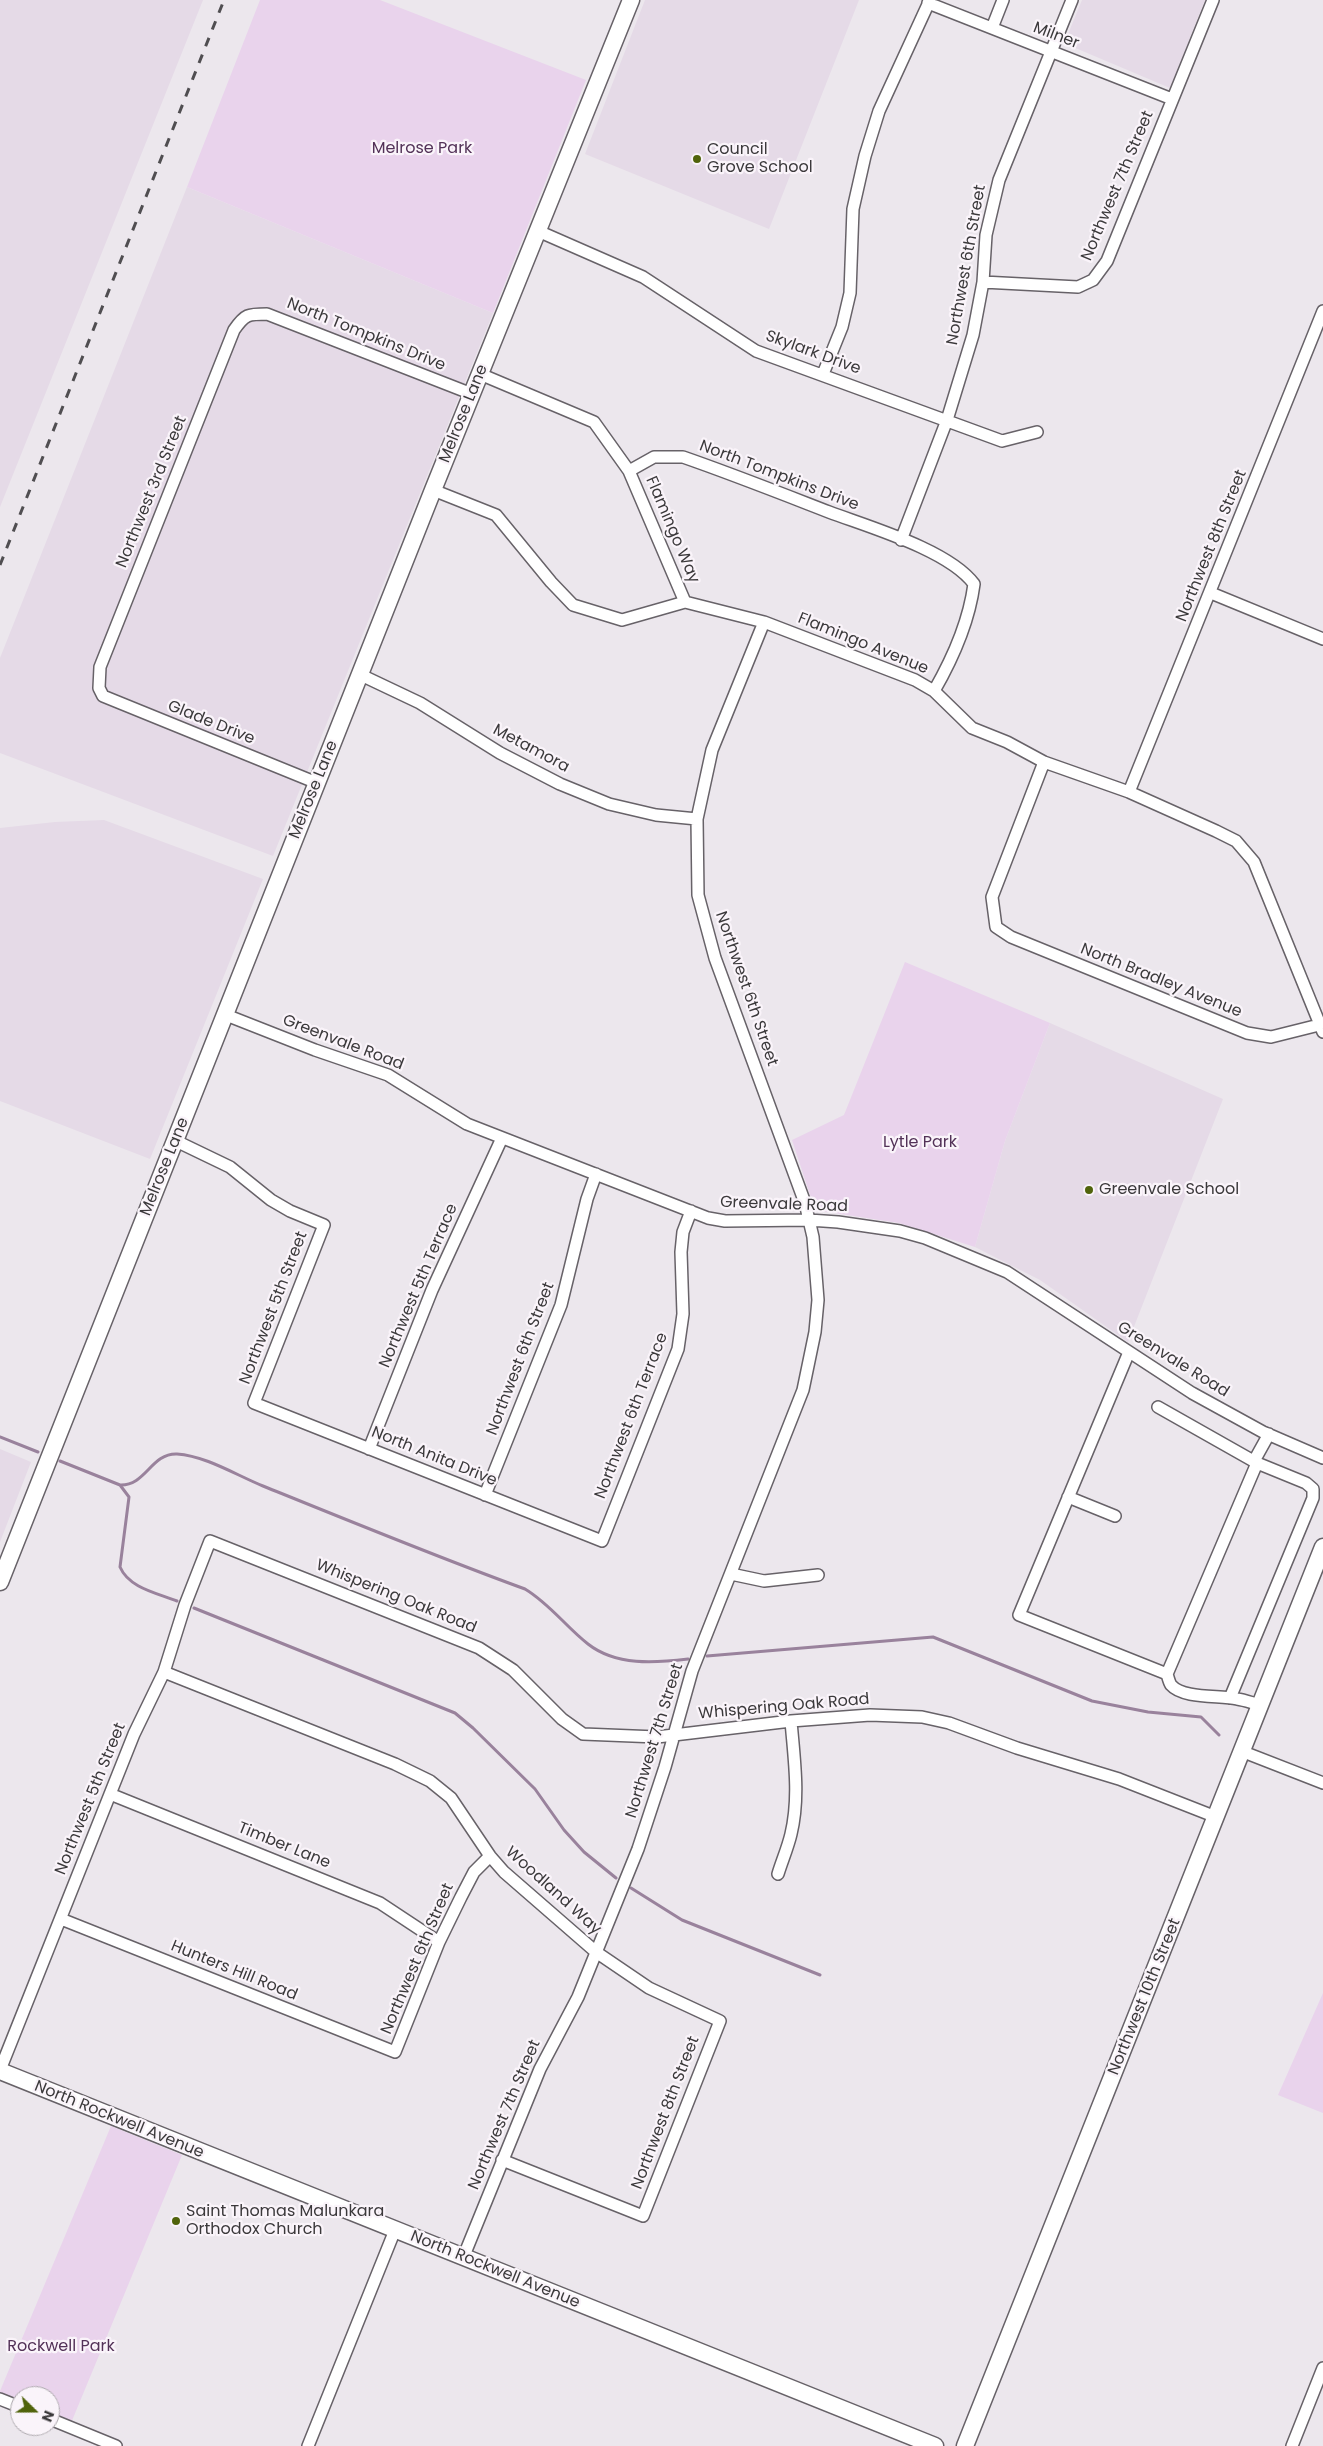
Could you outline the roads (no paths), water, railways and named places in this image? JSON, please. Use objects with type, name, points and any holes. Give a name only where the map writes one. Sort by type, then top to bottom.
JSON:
[{"type":"main road","name":"Melrose Lane","points":[[0,1582],[433,490],[631,0]]},
{"type":"main road","name":"Northwest 10th Street","points":[[965,2446],[1323,1548]]},
{"type":"main road","name":"North Rockwell Avenue","points":[[0,2071],[935,2446]]},
{"type":"street","points":[[992,28],[1003,0]]},
{"type":"street","name":"Northwest 6th Street","points":[[901,540],[947,420],[973,335],[983,282],[986,235],[999,180],[1072,0]]},
{"type":"street","name":"Northwest 7th Street","points":[[983,282],[1078,287],[1092,280],[1107,261],[1213,0]]},
{"type":"street","points":[[823,374],[842,327],[850,293],[854,209],[865,156],[879,112],[929,1]]},
{"type":"street","name":"Milner","points":[[929,1],[1050,52],[1172,99]]},
{"type":"street","name":"Skylark Drive","points":[[538,231],[643,277],[756,351],[1002,441],[1037,432]]},
{"type":"street","name":"Northwest 8th Street","points":[[1129,792],[1211,593],[1323,311]]},
{"type":"street","name":"North Tompkins Drive","points":[[248,314],[267,314],[472,394]]},
{"type":"street","name":"Northwest 3rd Street","points":[[99,688],[100,667],[234,330],[242,318],[248,314]]},
{"type":"street","points":[[480,374],[594,422],[629,471]]},
{"type":"street","name":"North Tompkins Drive","points":[[629,471],[654,457],[683,457],[901,540],[944,559],[967,575],[974,584],[971,607],[948,667],[934,691]]},
{"type":"street","name":"Flamingo Way","points":[[629,471],[685,602]]},
{"type":"street","points":[[433,490],[496,515],[551,582],[574,605],[622,620],[685,602]]},
{"type":"street","points":[[1211,593],[1323,639]]},
{"type":"street","name":"Flamingo Avenue","points":[[685,602],[764,622],[915,680],[934,691],[972,728],[1007,742],[1044,762],[1129,792],[1236,841],[1254,862],[1321,1028]]},
{"type":"street","name":"Northwest 6th Street","points":[[764,622],[712,750],[697,820],[698,895],[715,958],[797,1176],[809,1220]]},
{"type":"street","name":"Metamora","points":[[361,674],[420,704],[500,752],[560,784],[608,804],[656,816],[697,820]]},
{"type":"street","name":"Glade Drive","points":[[99,688],[103,696],[118,704],[317,783]]},
{"type":"street","name":"North Bradley Avenue","points":[[1044,762],[992,896],[996,927],[1011,937],[1247,1033],[1271,1037],[1321,1028]]},
{"type":"street","name":"Greenvale Road","points":[[226,1015],[315,1050],[388,1075],[467,1124],[691,1212],[725,1221],[809,1220],[900,1231],[925,1238],[1007,1272],[1192,1393],[1269,1434],[1323,1458]]},
{"type":"street","name":"Northwest 5th Terrace","points":[[369,1449],[432,1290],[502,1138]]},
{"type":"street","name":"Northwest 5th Street","points":[[176,1141],[230,1167],[271,1200],[290,1211],[324,1225],[254,1403]]},
{"type":"street","name":"Northwest 6th Street","points":[[486,1495],[561,1305],[586,1199],[596,1174]]},
{"type":"street","name":"Northwest 6th Terrace","points":[[602,1542],[678,1349],[683,1314],[682,1232],[691,1212]]},
{"type":"street","name":"Northwest 7th Street","points":[[463,2258],[540,2069],[578,1997],[624,1883],[654,1802],[692,1671],[803,1390],[810,1362],[818,1300],[816,1267],[809,1220]]},
{"type":"street","points":[[1129,1352],[1019,1615],[1167,1674],[1172,1685],[1178,1690],[1260,1705]]},
{"type":"street","name":"North Anita Drive","points":[[254,1403],[602,1542]]},
{"type":"street","points":[[1158,1407],[1256,1462],[1306,1483],[1313,1489],[1313,1498],[1230,1698]]},
{"type":"street","points":[[1167,1674],[1269,1434]]},
{"type":"street","points":[[1068,1497],[1116,1516]]},
{"type":"street","name":"Northwest 5th Street","points":[[0,2071],[134,1734],[164,1672],[185,1605],[210,1541]]},
{"type":"street","name":"Whispering Oak Road","points":[[210,1541],[479,1648],[513,1670],[562,1719],[583,1734],[657,1737],[673,1733],[790,1721],[878,1715],[922,1717],[949,1723],[1017,1748],[1119,1779],[1216,1817]]},
{"type":"street","points":[[731,1574],[764,1581],[818,1575]]},
{"type":"street","name":"Woodland Way","points":[[164,1672],[416,1774],[451,1798],[490,1856],[525,1892],[596,1952],[649,1988],[720,2021]]},
{"type":"street","points":[[778,1874],[791,1834],[795,1806],[796,1784],[790,1721]]},
{"type":"street","points":[[1241,1751],[1323,1783]]},
{"type":"street","name":"Timber Lane","points":[[110,1794],[366,1896],[397,1912],[439,1942]]},
{"type":"street","name":"Northwest 6th Street","points":[[395,2052],[439,1942],[474,1872],[490,1856]]},
{"type":"street","name":"Hunters Hill Road","points":[[61,1919],[395,2052]]},
{"type":"street","name":"Northwest 8th Street","points":[[502,2160],[643,2216],[720,2021]]},
{"type":"street","points":[[308,2446],[395,2230]]},
{"type":"street","points":[[1292,2446],[1323,2368]]},
{"type":"street","points":[[60,2423],[116,2446]]},
{"type":"waterway","points":[[0,1437],[38,1452]]},
{"type":"waterway","points":[[60,1461],[120,1485],[129,1484],[136,1480],[154,1464],[168,1455],[188,1455],[199,1458],[361,1526],[525,1589],[588,1644],[611,1656],[649,1662],[688,1659]]},
{"type":"waterway","points":[[120,1485],[129,1497],[120,1567],[124,1574],[137,1585],[177,1601]]},
{"type":"waterway","points":[[194,1608],[455,1713],[473,1728],[535,1789],[564,1830],[584,1852],[616,1878]]},
{"type":"waterway","points":[[707,1656],[933,1637],[1092,1701],[1148,1712],[1201,1717],[1219,1735]]},
{"type":"waterway","points":[[631,1888],[682,1920],[820,1975]]},
{"type":"railway","points":[[0,565],[224,0]]},
{"type":"place","name":"Council Grove School","points":[[697,159]]},
{"type":"place","name":"Greenvale School","points":[[1089,1190]]},
{"type":"place","name":"Saint Thomas Malunkara Orthodox Church","points":[[176,2221]]},
{"type":"park label","name":"Melrose Park","points":[[422,149]]},
{"type":"park label","name":"Lytle Park","points":[[920,1143]]},
{"type":"park label","name":"Rockwell Park","points":[[61,2347]]}]
